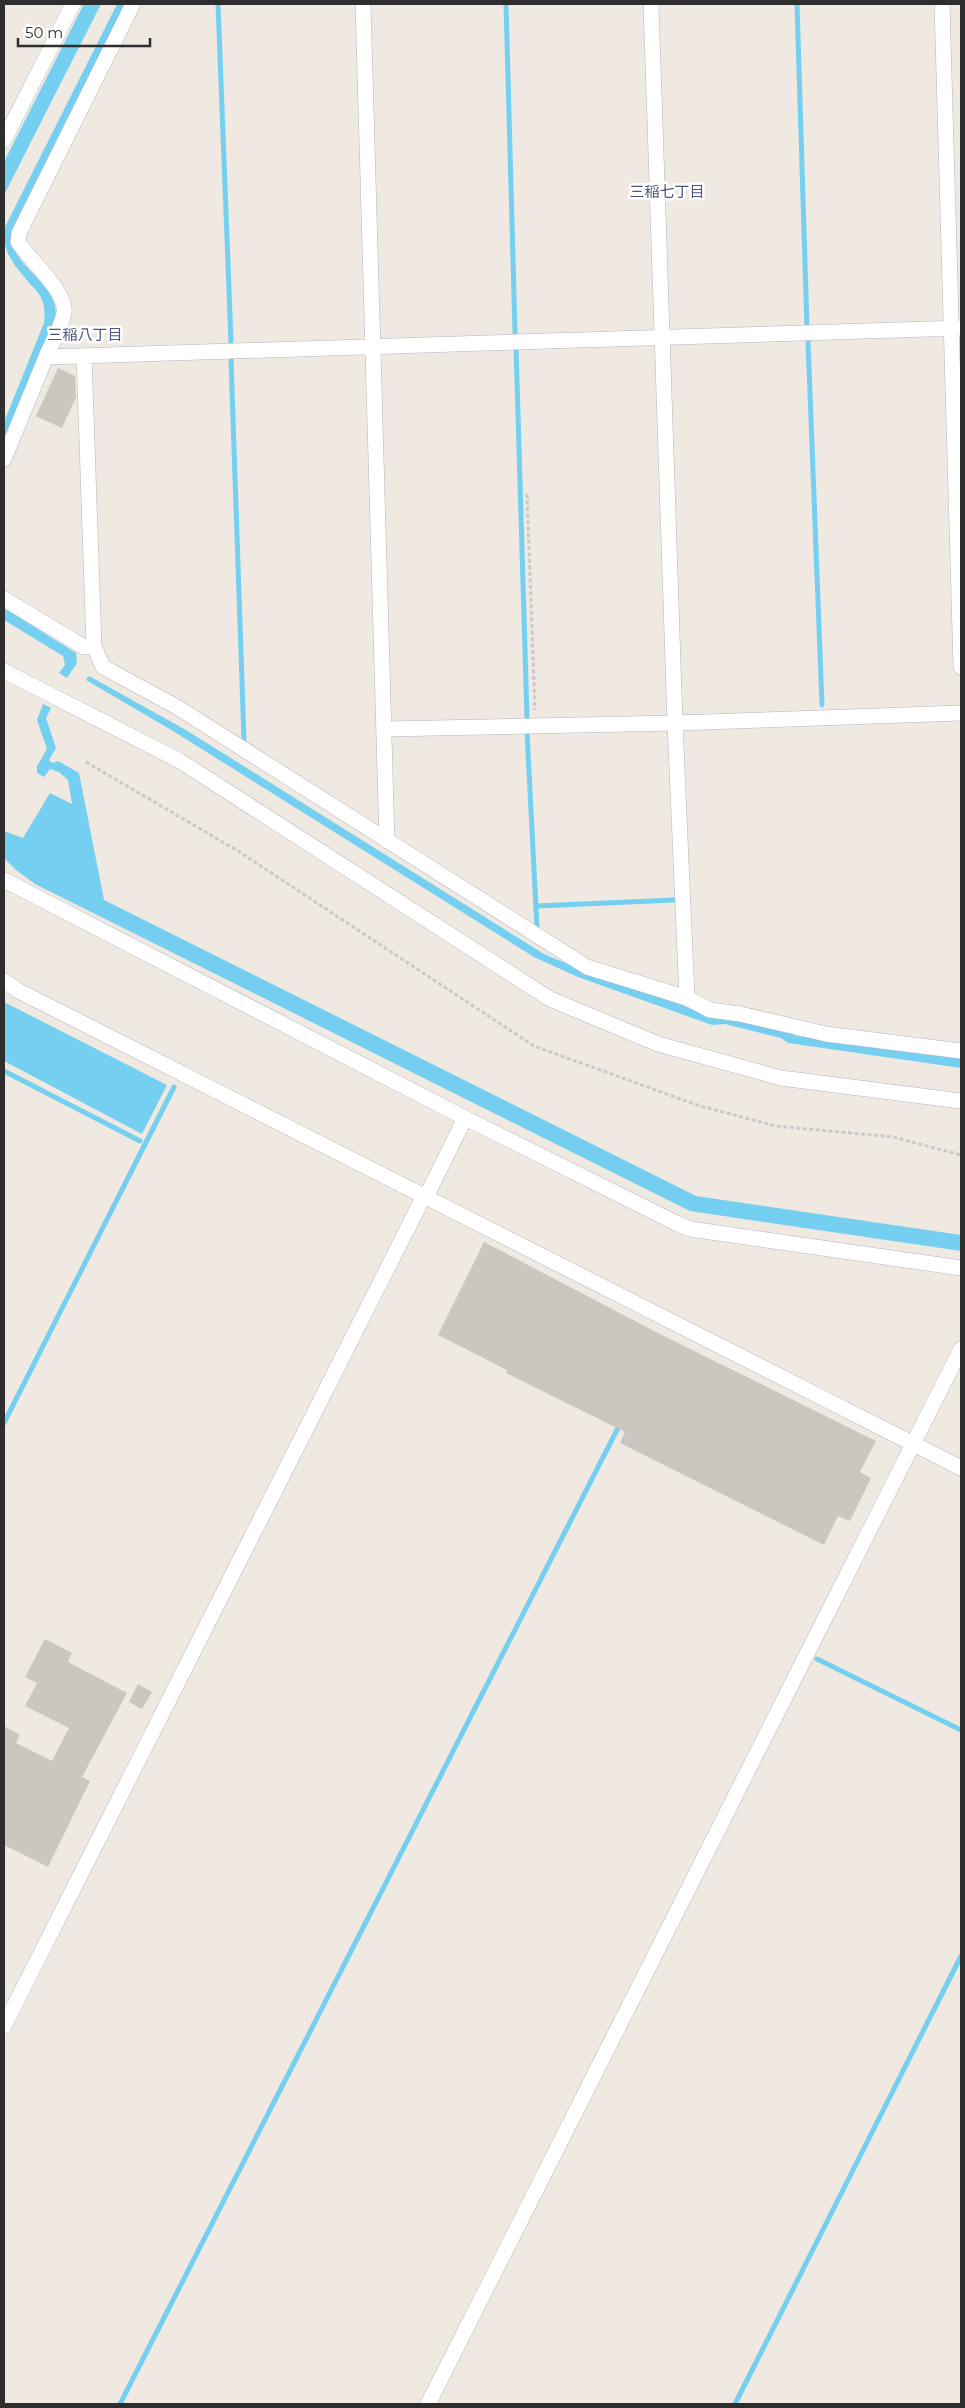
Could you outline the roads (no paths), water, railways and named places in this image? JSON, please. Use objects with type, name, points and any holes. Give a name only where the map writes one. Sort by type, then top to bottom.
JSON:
[{"type":"street","points":[[4,140],[73,4]]},
{"type":"street","points":[[4,459],[64,312],[60,296],[18,242],[19,233],[133,4]]},
{"type":"street","points":[[363,4],[387,841]]},
{"type":"street","points":[[651,4],[675,723],[687,998]]},
{"type":"street","points":[[942,4],[956,328],[961,666]]},
{"type":"street","points":[[46,357],[956,328]]},
{"type":"street","points":[[84,356],[94,646],[102,667],[177,707],[587,968],[687,998],[710,1010],[740,1014],[826,1034],[961,1051]]},
{"type":"street","points":[[4,599],[84,647],[94,646]]},
{"type":"street","points":[[4,671],[180,761],[550,999],[573,1010],[658,1044],[782,1078],[961,1101]]},
{"type":"street","points":[[385,729],[675,723],[961,713]]},
{"type":"street","points":[[4,880],[465,1118],[690,1229],[961,1268]]},
{"type":"street","points":[[4,981],[26,995],[961,1468]]},
{"type":"street","points":[[4,2026],[465,1118]]},
{"type":"street","points":[[428,2404],[961,1349]]},
{"type":"water","points":[[84,4],[101,4],[4,195],[4,162]]},
{"type":"water","points":[[117,4],[127,4],[11,240],[21,260],[50,294],[56,315],[4,440],[4,422],[44,323],[45,314],[40,296],[10,258],[5,244],[5,227]]},
{"type":"water","points":[[4,608],[76,653],[77,663],[67,678],[59,673],[65,665],[63,656],[4,620]]},
{"type":"water","points":[[89,676],[186,730],[544,954],[589,973],[713,1016],[787,1030],[796,1036],[961,1057],[961,1068],[788,1043],[781,1038],[725,1024],[712,1025],[578,977],[534,957],[173,731],[86,680]]},
{"type":"water","points":[[43,704],[51,708],[46,718],[56,748],[49,760],[53,763],[58,761],[79,773],[104,900],[696,1196],[961,1235],[961,1251],[690,1211],[35,884],[4,858],[4,831],[23,838],[50,793],[72,804],[68,780],[59,772],[50,769],[44,777],[37,773],[37,766],[47,749],[37,720]]},
{"type":"water","points":[[4,1002],[167,1085],[142,1134],[4,1061]]},
{"type":"waterway","points":[[218,4],[231,342]]},
{"type":"waterway","points":[[506,4],[515,333]]},
{"type":"waterway","points":[[797,4],[807,328]]},
{"type":"waterway","points":[[808,341],[822,705]]},
{"type":"waterway","points":[[516,347],[527,718]]},
{"type":"waterway","points":[[231,360],[244,740]]},
{"type":"waterway","points":[[527,732],[537,928]]},
{"type":"waterway","points":[[537,906],[674,900]]},
{"type":"waterway","points":[[4,1071],[140,1141]]},
{"type":"waterway","points":[[4,1423],[174,1087]]},
{"type":"waterway","points":[[120,2404],[620,1424]]},
{"type":"waterway","points":[[817,1659],[961,1730]]},
{"type":"waterway","points":[[735,2404],[961,1956]]},
{"type":"district","name":"三稲七丁目","points":[[667,191]]},
{"type":"district","name":"三稲八丁目","points":[[85,334]]}]
